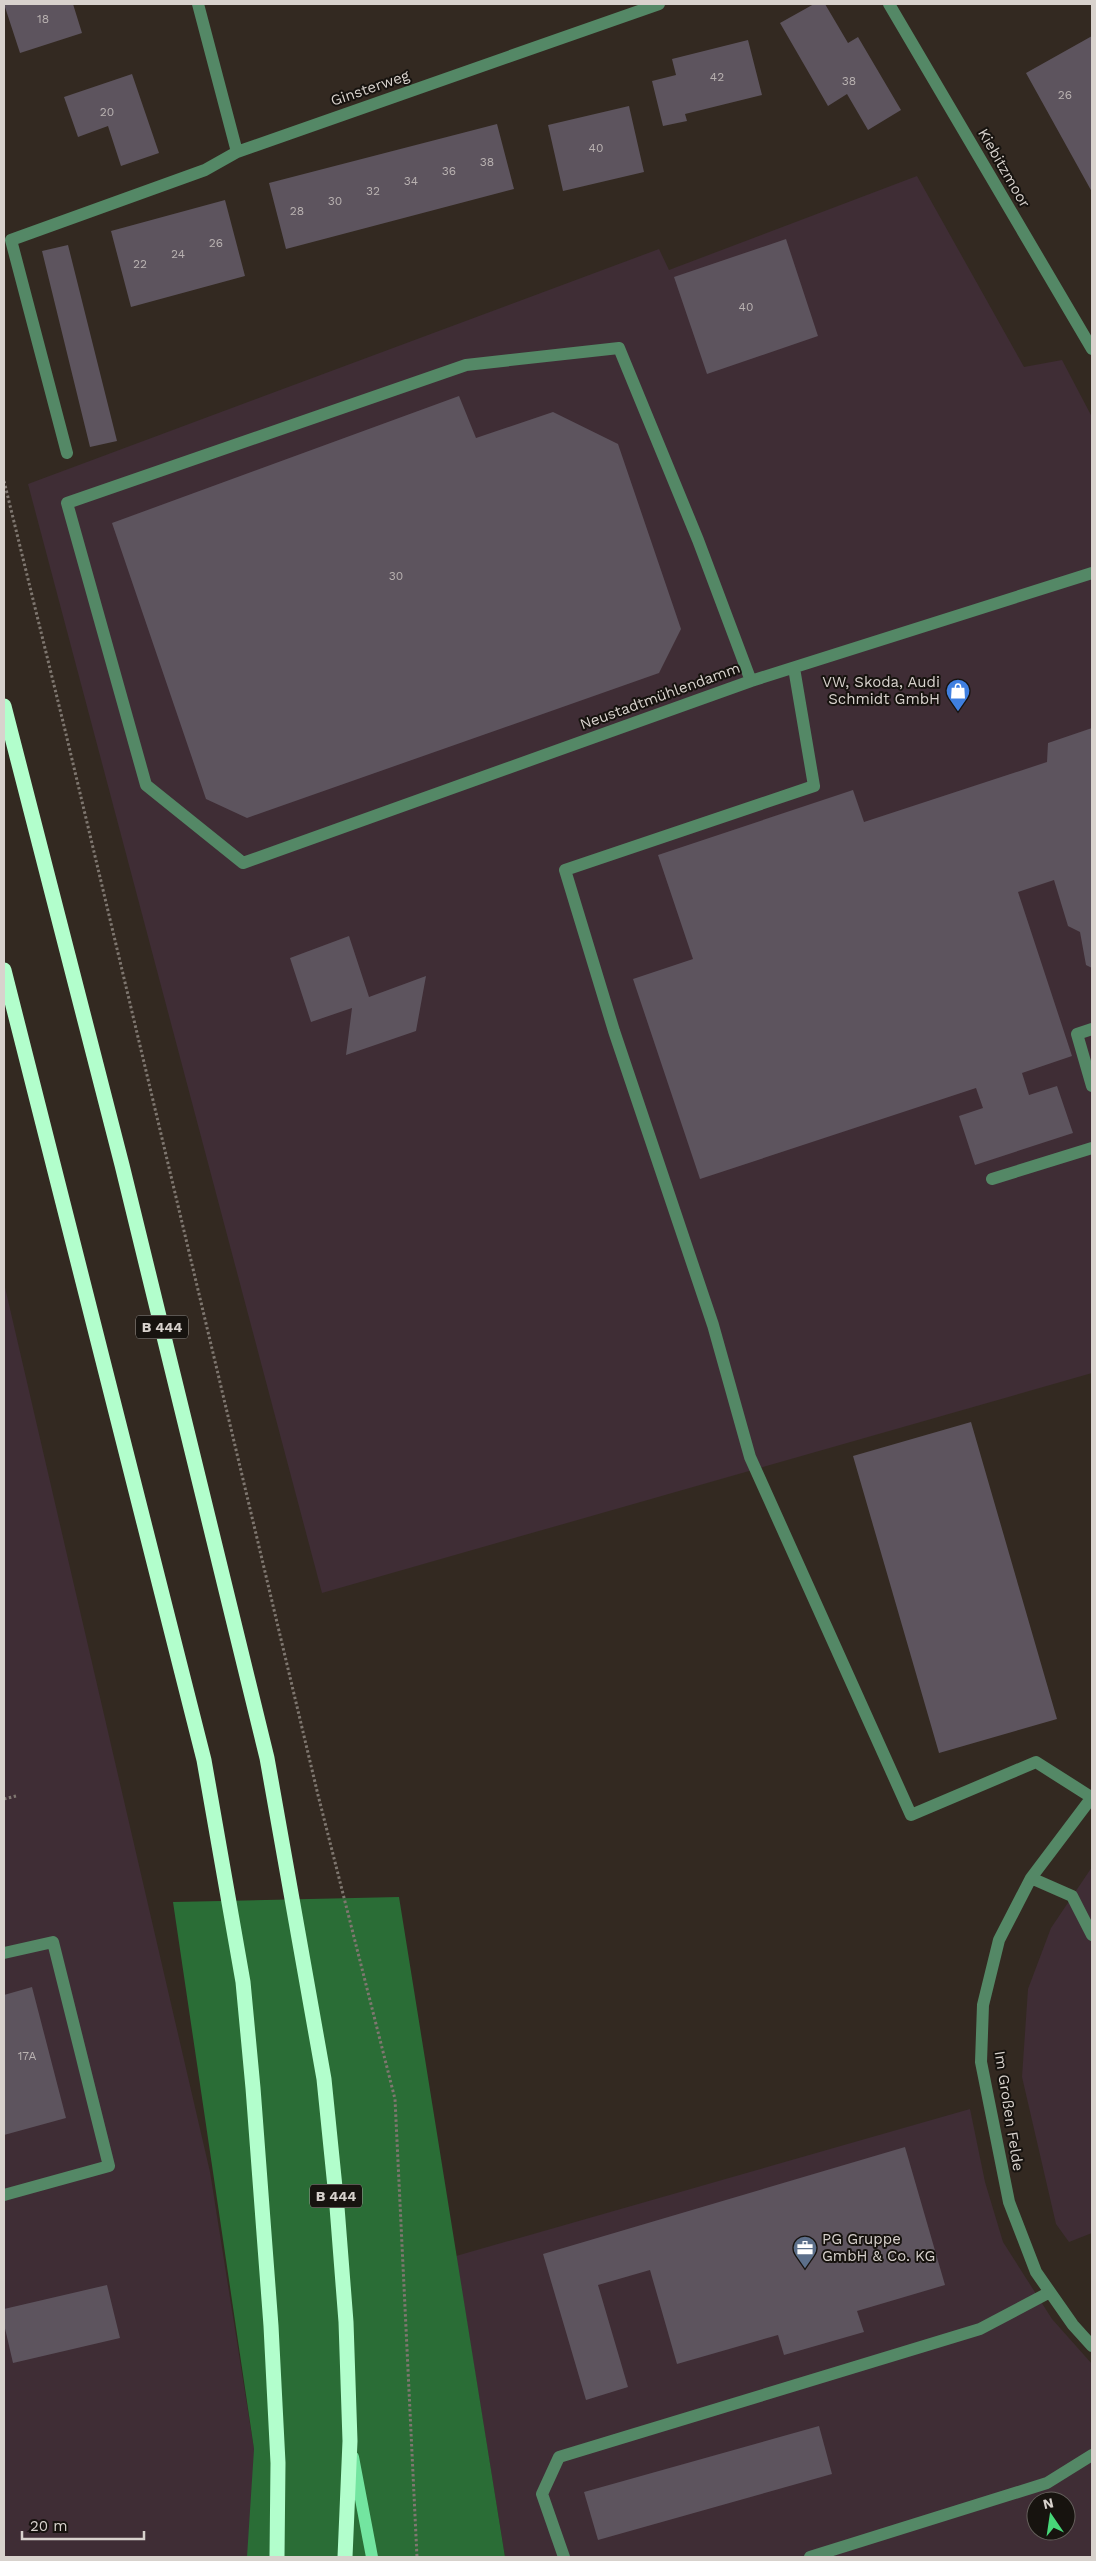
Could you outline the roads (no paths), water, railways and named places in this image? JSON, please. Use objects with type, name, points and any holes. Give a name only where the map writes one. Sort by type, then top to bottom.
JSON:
[{"type":"highway","name":"B 444","points":[[4,706],[122,1165],[267,1758],[324,2079],[337,2207],[346,2322],[350,2441],[345,2557]]},
{"type":"highway","points":[[4,970],[201,1751],[227,1882],[243,1982],[263,2214],[278,2464],[277,2557]]},
{"type":"main road","points":[[350,2441],[372,2557]]},
{"type":"street","points":[[198,4],[236,152]]},
{"type":"street","name":"Ginsterweg","points":[[67,454],[11,240],[205,170],[236,152],[659,4]]},
{"type":"street","name":"Kiebitzmoor","points":[[889,4],[1092,349]]},
{"type":"street","name":"Neustadtmühlendamm","points":[[751,681],[698,540],[619,348],[466,365],[67,504],[146,785],[243,863],[751,681],[1092,573]]},
{"type":"street","points":[[794,668],[814,786],[565,870],[614,1030],[713,1325],[750,1457],[911,1815],[1036,1762],[1092,1797]]},
{"type":"street","points":[[1092,1029],[1077,1034],[1092,1086]]},
{"type":"street","points":[[992,1179],[1092,1148]]},
{"type":"street","name":"Im Großen Felde","points":[[1092,1797],[1031,1878],[998,1940],[983,2005],[982,2062],[1009,2202],[1036,2272],[1073,2325],[1092,2346]]},
{"type":"street","points":[[1031,1878],[1072,1896],[1092,1935]]},
{"type":"street","points":[[4,1953],[52,1942],[109,2166],[4,2195]]},
{"type":"street","points":[[564,2557],[542,2494],[559,2457],[980,2329],[1050,2292]]},
{"type":"street","points":[[810,2557],[1047,2483],[1092,2455]]},
{"type":"place","name":"VW, Skoda, Audi Schmidt GmbH","points":[[958,712]]},
{"type":"place","name":"PG Gruppe GmbH & Co. KG","points":[[805,2269]]}]
